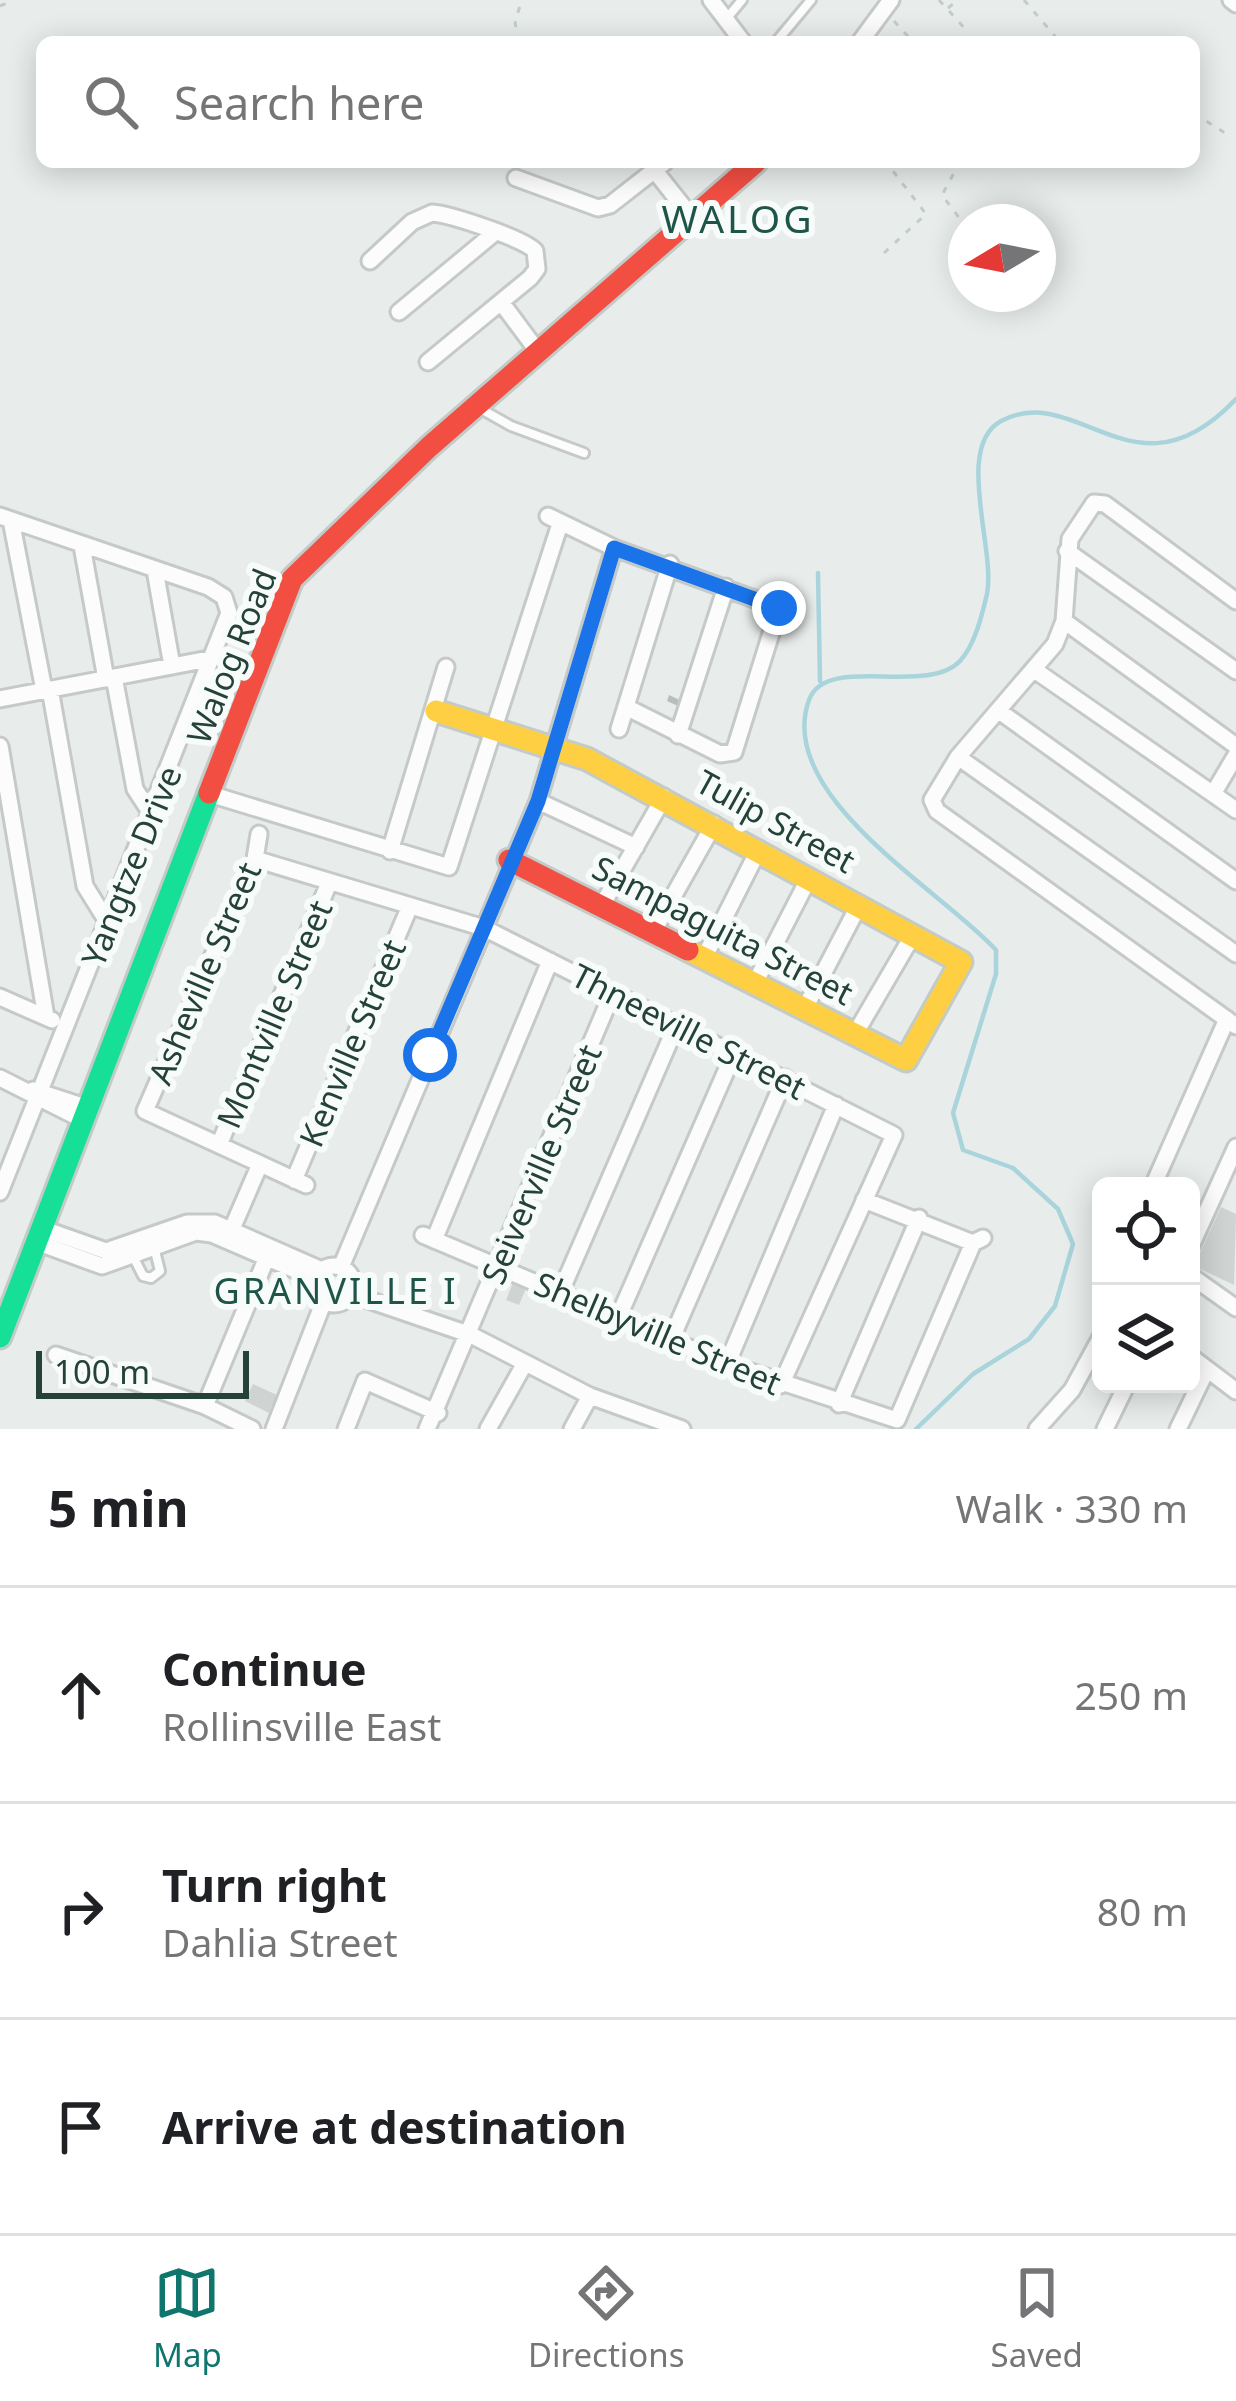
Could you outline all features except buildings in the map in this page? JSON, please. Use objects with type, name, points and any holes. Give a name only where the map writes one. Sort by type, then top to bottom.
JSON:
[{"type":"street","points":[[711,0],[738,36]]},
{"type":"street","points":[[864,36],[887,5]]},
{"type":"street","points":[[516,178],[598,208],[610,205],[657,168]]},
{"type":"street","points":[[661,168],[693,219]]},
{"type":"street","name":"Walog Road","points":[[0,1337],[213,795],[292,579],[477,405],[749,168]]},
{"type":"street","points":[[370,261],[412,222],[431,213],[527,241],[538,261],[530,278],[428,362]]},
{"type":"street","points":[[399,312],[493,234]]},
{"type":"street","points":[[501,302],[539,353]]},
{"type":"street","points":[[1157,1177],[1232,1022],[932,804],[958,757],[1036,670],[1064,621],[1067,551],[1078,524],[1098,502],[1236,601]]},
{"type":"street","points":[[6,518],[86,886],[108,923]]},
{"type":"street","name":"Yangtze Drive","points":[[0,1192],[6,1158],[66,1025],[228,620],[224,597],[6,518]]},
{"type":"street","points":[[213,795],[449,867],[554,520],[614,548],[781,602],[737,747],[729,754],[678,735],[626,707]]},
{"type":"street","points":[[82,546],[135,789],[152,815]]},
{"type":"street","points":[[229,1235],[267,1257],[319,1275],[341,1267],[509,860],[538,801],[614,548]]},
{"type":"street","points":[[1067,551],[1236,671]]},
{"type":"street","points":[[619,729],[670,564]]},
{"type":"street","points":[[155,570],[172,666]]},
{"type":"street","points":[[678,735],[726,587]]},
{"type":"street","points":[[1064,621],[1236,751],[1213,794]]},
{"type":"street","points":[[0,699],[214,658]]},
{"type":"street","points":[[390,851],[446,667]]},
{"type":"street","points":[[1036,670],[1236,810]]},
{"type":"street","name":"Tulip Street","points":[[436,711],[554,747],[664,796],[961,962],[907,1060]]},
{"type":"street","points":[[999,711],[1236,881]]},
{"type":"street","points":[[0,746],[46,1017]]},
{"type":"street","points":[[958,757],[1236,954]]},
{"type":"street","points":[[601,907],[664,796]]},
{"type":"street","points":[[538,801],[636,847]]},
{"type":"street","points":[[652,932],[714,824]]},
{"type":"street","name":"Asheville Street","points":[[219,1145],[145,1111],[255,860],[259,834]]},
{"type":"street","points":[[704,958],[759,849]]},
{"type":"street","name":"Thneeville Street","points":[[255,860],[484,928],[894,1136],[864,1200]]},
{"type":"street","name":"Sampaguita Street","points":[[509,860],[907,1060]]},
{"type":"street","points":[[755,983],[809,878]]},
{"type":"street","name":"Montville Street","points":[[219,1145],[329,883]]},
{"type":"street","points":[[805,1008],[859,905]]},
{"type":"street","name":"Kenville Street","points":[[260,1164],[300,1182],[410,906]]},
{"type":"street","points":[[855,1034],[913,935]]},
{"type":"street","name":"Shelbyville Street","points":[[550,961],[428,1238],[670,1342],[781,1385],[897,1420],[978,1241],[919,1218]]},
{"type":"street","name":"Seiverville Street","points":[[427,1429],[438,1413],[612,994]]},
{"type":"street","points":[[0,997],[66,1025]]},
{"type":"street","points":[[561,1292],[677,1024]]},
{"type":"street","points":[[618,1318],[734,1053]]},
{"type":"street","points":[[0,1078],[86,1114]]},
{"type":"street","points":[[670,1342],[785,1078]]},
{"type":"street","points":[[727,1364],[836,1106]]},
{"type":"street","points":[[219,1145],[260,1164],[229,1235]]},
{"type":"street","points":[[1200,1226],[1236,1147]]},
{"type":"street","points":[[781,1385],[864,1200],[919,1218],[839,1404]]},
{"type":"street","points":[[39,1235],[106,1251],[132,1252],[196,1232],[229,1235],[319,1275]]},
{"type":"street","points":[[205,1406],[267,1257]]},
{"type":"street","points":[[324,1301],[339,1303],[351,1294],[352,1278],[341,1267]]},
{"type":"street","points":[[274,1429],[324,1301],[319,1275]]},
{"type":"street","points":[[1200,1282],[1235,1306]]},
{"type":"street","points":[[351,1294],[471,1335],[590,1396],[679,1428]]},
{"type":"street","points":[[1037,1429],[1072,1390],[1092,1353]]},
{"type":"street","points":[[56,1355],[205,1406],[252,1429]]},
{"type":"street","points":[[488,1429],[525,1363]]},
{"type":"street","points":[[1200,1364],[1236,1390]]},
{"type":"street","points":[[1178,1429],[1208,1370]]},
{"type":"street","points":[[346,1429],[365,1381],[438,1413]]},
{"type":"street","points":[[1105,1429],[1123,1393]]},
{"type":"street","points":[[572,1429],[590,1396]]},
{"type":"lane","points":[[726,20],[742,0]]},
{"type":"lane","points":[[781,36],[811,0]]},
{"type":"lane","points":[[477,405],[511,426],[584,453]]},
{"type":"lane","points":[[132,1252],[143,1276],[151,1277],[160,1271],[153,1244]]},
{"type":"path","points":[[0,6],[14,0]]},
{"type":"path","points":[[517,36],[515,22],[522,0]]},
{"type":"path","points":[[938,0],[968,32]]},
{"type":"path","points":[[947,9],[958,0]]},
{"type":"path","points":[[1024,0],[1055,36]]},
{"type":"path","points":[[887,5],[909,36]]},
{"type":"path","points":[[1200,117],[1228,134]]},
{"type":"path","points":[[884,253],[926,214],[891,168]]},
{"type":"path","points":[[950,204],[943,195],[953,168]]},
{"type":"waterway","points":[[916,1429],[973,1374],[1029,1339],[1055,1306],[1073,1244],[1058,1209],[1013,1168],[963,1150],[953,1113],[996,974],[996,950],[839,806],[816,771],[805,736],[809,700],[819,686],[835,679],[924,676],[944,671],[965,654],[987,594],[980,453],[987,434],[1001,421],[1029,413],[1056,415],[1138,442],[1168,442],[1200,429],[1236,399]]},
{"type":"waterway","points":[[818,573],[820,681]]},
{"type":"traffic: fast","points":[[0,1337],[209,793]]},
{"type":"traffic: slow","points":[[436,711],[587,759],[961,962],[906,1060],[688,950]]},
{"type":"traffic: jam","points":[[209,793],[292,579],[429,447],[749,168]]},
{"type":"traffic: jam","points":[[509,860],[688,950]]},
{"type":"district","name":"WALOG","points":[[738,217]]},
{"type":"district","name":"GRANVILLE I","points":[[336,1290]]},
{"type":"route","points":[[430,1055],[509,860],[538,801],[614,548],[670,564],[779,608]]}]
